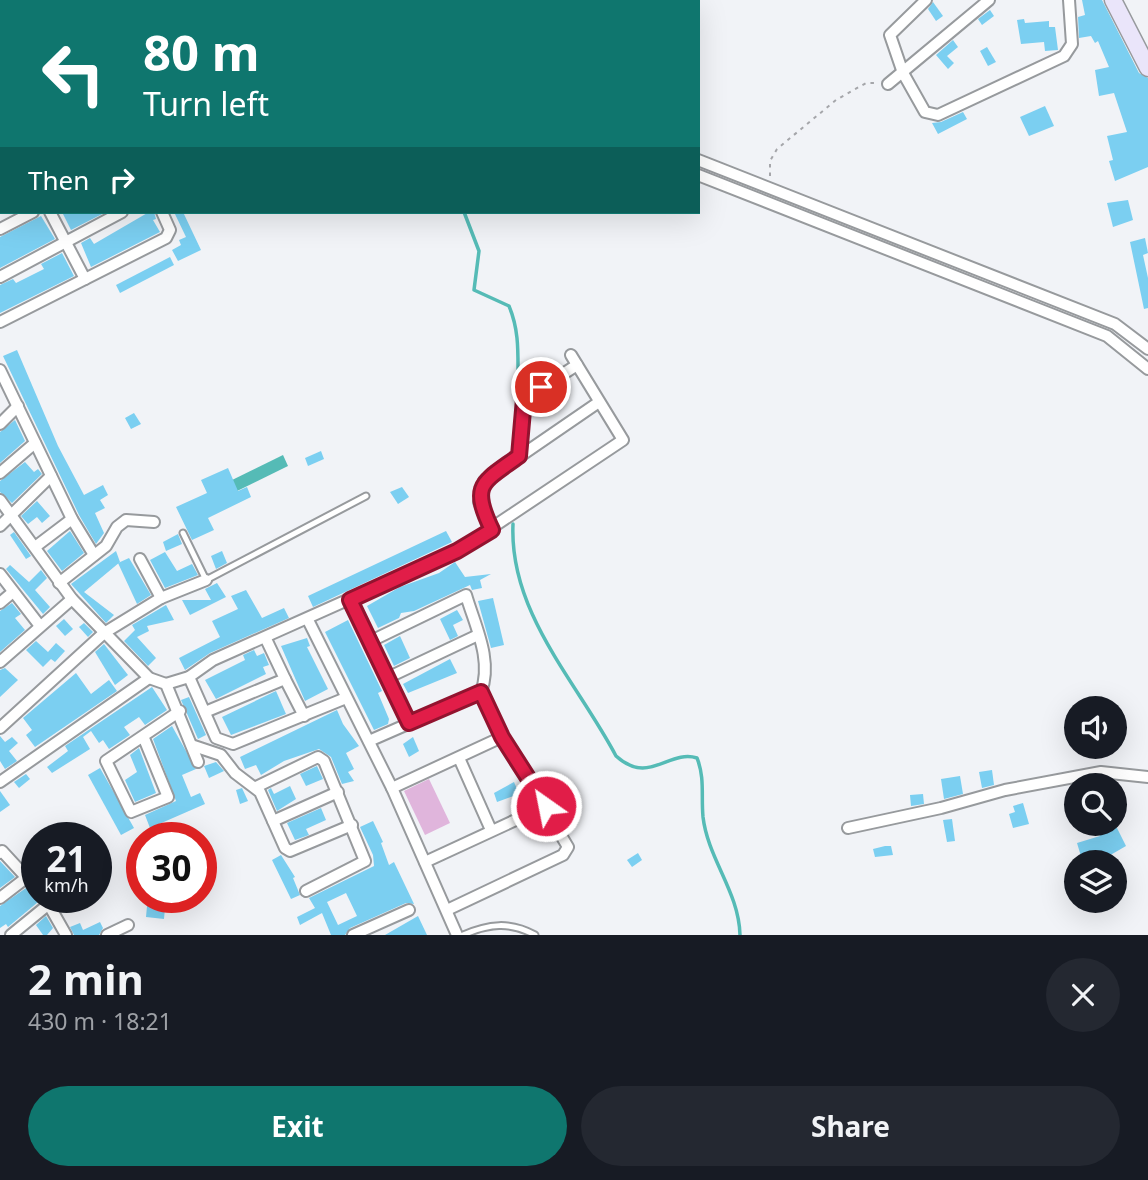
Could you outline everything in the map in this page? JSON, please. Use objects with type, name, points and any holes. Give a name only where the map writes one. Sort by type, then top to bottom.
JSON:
[{"type":"street","points":[[926,0],[890,34],[903,74],[925,112],[938,115],[1064,56],[1072,44],[1069,0]]},
{"type":"street","points":[[888,84],[989,0]]},
{"type":"street","points":[[1113,0],[1148,68]]},
{"type":"street","points":[[700,161],[1115,324],[1148,349]]},
{"type":"street","points":[[700,176],[1107,336],[1148,369]]},
{"type":"street","points":[[1,225],[28,214]]},
{"type":"street","points":[[51,214],[85,279]]},
{"type":"street","points":[[0,277],[118,214]]},
{"type":"street","points":[[0,322],[166,238],[170,230],[163,214]]},
{"type":"street","points":[[0,500],[72,599],[149,678],[166,684],[189,677],[213,660],[266,639],[457,551],[623,440],[571,355]]},
{"type":"street","points":[[519,456],[524,399],[577,365]]},
{"type":"street","points":[[0,371],[72,519],[94,555]]},
{"type":"street","points":[[492,530],[479,502],[484,481],[600,402]]},
{"type":"street","points":[[0,424],[18,406]]},
{"type":"street","points":[[0,473],[35,443]]},
{"type":"street","points":[[0,526],[51,476]]},
{"type":"street","points":[[35,547],[72,519]]},
{"type":"street","points":[[59,583],[106,546],[117,527],[126,520],[154,522]]},
{"type":"street","points":[[140,559],[161,598]]},
{"type":"street","points":[[0,574],[40,626]]},
{"type":"street","points":[[0,728],[104,633],[161,598],[206,580]]},
{"type":"street","points":[[0,603],[13,592]]},
{"type":"street","points":[[369,642],[466,595],[486,664],[486,678],[481,692],[502,737],[546,806],[568,847],[563,855],[447,910]]},
{"type":"street","points":[[0,662],[72,599]]},
{"type":"street","points":[[350,600],[409,723]]},
{"type":"street","points":[[308,620],[392,788],[460,935]]},
{"type":"street","points":[[387,678],[478,635]]},
{"type":"street","points":[[266,639],[304,716]]},
{"type":"street","points":[[189,677],[216,738],[233,744],[346,698]]},
{"type":"street","points":[[0,782],[149,678]]},
{"type":"street","points":[[205,712],[285,679]]},
{"type":"street","points":[[166,684],[180,711],[198,762]]},
{"type":"street","points":[[369,741],[481,692]]},
{"type":"street","points":[[143,736],[168,797],[131,812],[106,761],[143,736],[180,711]]},
{"type":"street","points":[[392,788],[502,737]]},
{"type":"street","points":[[194,746],[221,755],[235,773],[256,788],[285,848],[293,852],[352,825]]},
{"type":"street","points":[[256,788],[318,757],[324,761],[365,861],[306,891]]},
{"type":"street","points":[[459,758],[491,830]]},
{"type":"street","points":[[848,828],[941,808],[1005,790],[1101,772],[1148,777]]},
{"type":"street","points":[[273,821],[338,792]]},
{"type":"street","points":[[425,862],[546,806]]},
{"type":"street","points":[[1,852],[21,873]]},
{"type":"street","points":[[0,898],[21,882]]},
{"type":"street","points":[[353,935],[408,909]]},
{"type":"street","points":[[11,935],[34,913]]},
{"type":"street","points":[[54,913],[66,935]]},
{"type":"street","points":[[107,935],[128,925]]},
{"type":"lane","points":[[183,533],[206,580],[366,496]]},
{"type":"lane","points":[[460,935],[496,925],[521,928],[535,935]]},
{"type":"path","points":[[766,186],[770,161],[777,149],[811,120],[847,92],[866,83],[888,84]]},
{"type":"shaded area","points":[[429,779],[450,823],[425,835],[404,791]]},
{"type":"water","points":[[283,455],[288,466],[233,493],[228,482]]},
{"type":"building","points":[[1082,0],[1102,0],[1139,73],[1148,78],[1148,167],[1115,181],[1109,161],[1113,160],[1107,136],[1127,132],[1114,93],[1099,96],[1095,70],[1109,67],[1098,41],[1095,43],[1091,36],[1079,38],[1078,17],[1085,15]]},
{"type":"building","points":[[933,2],[943,16],[936,21],[928,9]]},
{"type":"building","points":[[990,10],[994,16],[982,25],[978,19]]},
{"type":"building","points":[[1024,19],[1025,23],[1049,21],[1049,27],[1055,27],[1058,50],[1045,51],[1044,42],[1021,44],[1017,20]]},
{"type":"building","points":[[953,40],[958,47],[947,56],[954,63],[948,69],[936,55]]},
{"type":"building","points":[[987,47],[996,62],[988,66],[980,51]]},
{"type":"building","points":[[1045,106],[1054,126],[1029,136],[1020,117]]},
{"type":"building","points":[[963,112],[967,119],[938,134],[932,123]]},
{"type":"building","points":[[1128,200],[1133,220],[1113,227],[1107,203]]},
{"type":"building","points":[[63,214],[102,214],[71,230]]},
{"type":"building","points":[[146,214],[155,214],[156,219],[153,220],[160,232],[91,267],[81,243],[90,238],[94,244]]},
{"type":"building","points":[[175,214],[184,214],[201,250],[178,261],[172,250],[181,245],[179,240],[186,237]]},
{"type":"building","points":[[41,216],[55,239],[0,268],[0,237]]},
{"type":"building","points":[[1145,238],[1148,253],[1143,255],[1148,278],[1148,308],[1144,309],[1130,242]]},
{"type":"building","points":[[62,253],[74,276],[0,313],[0,285],[13,279],[16,283],[44,269],[41,264]]},
{"type":"building","points":[[170,257],[174,265],[120,293],[116,285]]},
{"type":"building","points":[[17,350],[58,446],[84,495],[103,485],[108,495],[100,500],[105,508],[95,513],[104,533],[96,544],[79,515],[3,356]]},
{"type":"building","points":[[134,413],[141,424],[131,429],[125,418]]},
{"type":"building","points":[[15,420],[25,441],[0,463],[0,432]]},
{"type":"building","points":[[321,451],[324,459],[308,466],[305,458]]},
{"type":"building","points":[[25,462],[34,472],[38,469],[42,474],[12,503],[0,492],[0,481]]},
{"type":"building","points":[[228,468],[238,491],[247,487],[251,497],[208,518],[214,530],[192,540],[176,507],[207,493],[201,480]]},
{"type":"building","points":[[402,487],[409,497],[398,504],[390,492]]},
{"type":"building","points":[[37,501],[50,516],[42,523],[37,517],[28,524],[21,516]]},
{"type":"building","points":[[70,531],[84,553],[62,571],[47,551]]},
{"type":"building","points":[[446,531],[452,542],[313,607],[308,596]]},
{"type":"building","points":[[14,532],[31,556],[26,559],[10,535]]},
{"type":"building","points":[[178,534],[182,544],[166,551],[163,542]]},
{"type":"building","points":[[116,551],[120,562],[84,592],[114,615],[106,623],[71,584]]},
{"type":"building","points":[[222,551],[227,563],[216,569],[211,556]]},
{"type":"building","points":[[165,552],[177,571],[192,564],[198,575],[165,588],[150,560]]},
{"type":"building","points":[[129,558],[151,595],[137,604],[118,563]]},
{"type":"building","points":[[455,562],[465,577],[491,574],[480,580],[482,588],[472,590],[470,585],[414,611],[401,613],[399,618],[378,628],[367,606],[400,587],[439,573]]},
{"type":"building","points":[[10,565],[29,582],[41,570],[47,578],[35,590],[50,607],[43,614],[6,569]]},
{"type":"building","points":[[217,583],[226,597],[190,615],[182,600],[211,600],[205,589]]},
{"type":"building","points":[[246,590],[262,618],[284,608],[289,618],[210,653],[185,670],[179,658],[220,637],[212,621],[238,609],[231,596]]},
{"type":"building","points":[[493,598],[504,645],[491,648],[478,601]]},
{"type":"building","points":[[12,603],[21,614],[15,618],[25,630],[0,652],[0,611]]},
{"type":"building","points":[[166,605],[174,620],[147,626],[149,631],[137,637],[156,658],[148,666],[124,641],[135,630],[132,625]]},
{"type":"building","points":[[457,610],[463,620],[453,625],[458,636],[450,640],[440,619]]},
{"type":"building","points":[[64,619],[73,629],[65,636],[56,626]]},
{"type":"building","points":[[348,620],[382,691],[378,693],[389,719],[388,724],[374,730],[325,632]]},
{"type":"building","points":[[84,623],[93,632],[88,637],[79,627]]},
{"type":"building","points":[[400,636],[410,658],[394,666],[384,645]]},
{"type":"building","points":[[307,638],[310,646],[307,647],[328,689],[305,701],[281,646]]},
{"type":"building","points":[[36,641],[48,652],[56,643],[65,651],[55,662],[51,659],[43,667],[26,650]]},
{"type":"building","points":[[104,644],[128,675],[115,685],[95,652]]},
{"type":"building","points":[[254,650],[257,656],[264,653],[269,665],[263,667],[266,674],[216,699],[205,680],[245,660],[243,655]]},
{"type":"building","points":[[450,659],[457,673],[408,693],[403,684]]},
{"type":"building","points":[[5,668],[18,680],[0,697],[0,670]]},
{"type":"building","points":[[76,673],[91,694],[109,680],[117,691],[35,747],[26,735],[32,730],[23,718]]},
{"type":"building","points":[[152,687],[167,710],[145,725],[139,717],[124,727],[130,735],[109,749],[103,740],[99,743],[91,731],[83,737],[90,749],[52,773],[47,767],[68,751],[65,746]]},
{"type":"building","points":[[276,691],[286,714],[231,735],[222,717]]},
{"type":"building","points":[[189,697],[206,735],[198,739],[181,700]]},
{"type":"building","points":[[337,710],[343,724],[359,746],[346,753],[354,769],[348,772],[354,781],[342,784],[331,757],[319,749],[284,761],[261,775],[256,765],[245,769],[240,757]]},
{"type":"building","points":[[172,726],[196,769],[182,775],[191,797],[200,793],[205,804],[164,822],[148,822],[145,815],[176,801],[153,739]]},
{"type":"building","points":[[0,736],[5,742],[12,737],[18,743],[9,751],[17,761],[5,769],[0,761]]},
{"type":"building","points":[[413,737],[419,751],[409,757],[403,744]]},
{"type":"building","points":[[139,748],[156,793],[135,802],[125,780],[137,772],[130,755]]},
{"type":"building","points":[[216,762],[224,771],[209,778],[204,766]]},
{"type":"building","points":[[317,766],[323,779],[306,786],[300,774]]},
{"type":"building","points":[[100,768],[131,822],[126,822],[126,832],[121,835],[88,775]]},
{"type":"building","points":[[992,770],[994,785],[982,788],[979,772]]},
{"type":"building","points":[[26,774],[30,779],[19,788],[14,782]]},
{"type":"building","points":[[960,776],[963,794],[944,799],[941,779]]},
{"type":"building","points":[[514,782],[519,794],[497,802],[494,793]]},
{"type":"building","points":[[290,786],[296,799],[277,811],[268,790],[271,788],[274,794]]},
{"type":"building","points":[[242,788],[248,801],[240,804],[236,790]]},
{"type":"building","points":[[0,791],[10,805],[0,812]]},
{"type":"building","points":[[923,794],[924,804],[911,806],[910,795]]},
{"type":"building","points":[[1023,803],[1029,824],[1013,828],[1009,814],[1015,812],[1013,806]]},
{"type":"building","points":[[321,808],[326,820],[306,829],[309,835],[295,840],[287,823]]},
{"type":"building","points":[[952,819],[955,841],[947,842],[943,820]]},
{"type":"building","points":[[373,821],[383,842],[381,843],[389,865],[394,862],[414,904],[406,903],[350,928],[345,935],[331,935],[322,913],[300,925],[297,917],[315,908],[309,898],[374,866],[373,855],[360,827]],"holes":[[[346,893],[357,916],[338,925],[327,902]]]},
{"type":"building","points":[[1100,836],[1121,836],[1126,846],[1119,850],[1079,850],[1077,843]]},
{"type":"building","points":[[891,846],[893,855],[875,857],[873,849]]},
{"type":"building","points":[[638,853],[642,860],[632,867],[627,860]]},
{"type":"building","points":[[281,855],[295,877],[293,878],[300,895],[291,899],[272,860]]},
{"type":"building","points":[[0,861],[15,877],[0,888]]},
{"type":"building","points":[[21,891],[21,913],[25,913],[8,927],[6,924],[0,928],[0,906]]},
{"type":"building","points":[[146,913],[165,913],[164,919],[146,917]]},
{"type":"building","points":[[46,916],[53,928],[47,935],[43,935],[36,925]]},
{"type":"building","points":[[418,916],[427,935],[385,935]]},
{"type":"building","points":[[100,922],[103,928],[99,935],[74,935],[70,927],[80,923],[83,930]]},
{"type":"waterway","points":[[465,214],[479,251],[474,290],[509,306],[516,332],[518,377]]},
{"type":"waterway","points":[[513,524],[515,556],[522,587],[534,617],[548,646],[616,756],[639,768],[677,758],[697,758],[701,773],[706,832],[734,904],[740,935]]},
{"type":"route","points":[[541,387],[524,399],[519,456],[484,481],[479,502],[492,530],[457,551],[350,600],[409,723],[481,692],[502,737],[546,806]]}]
